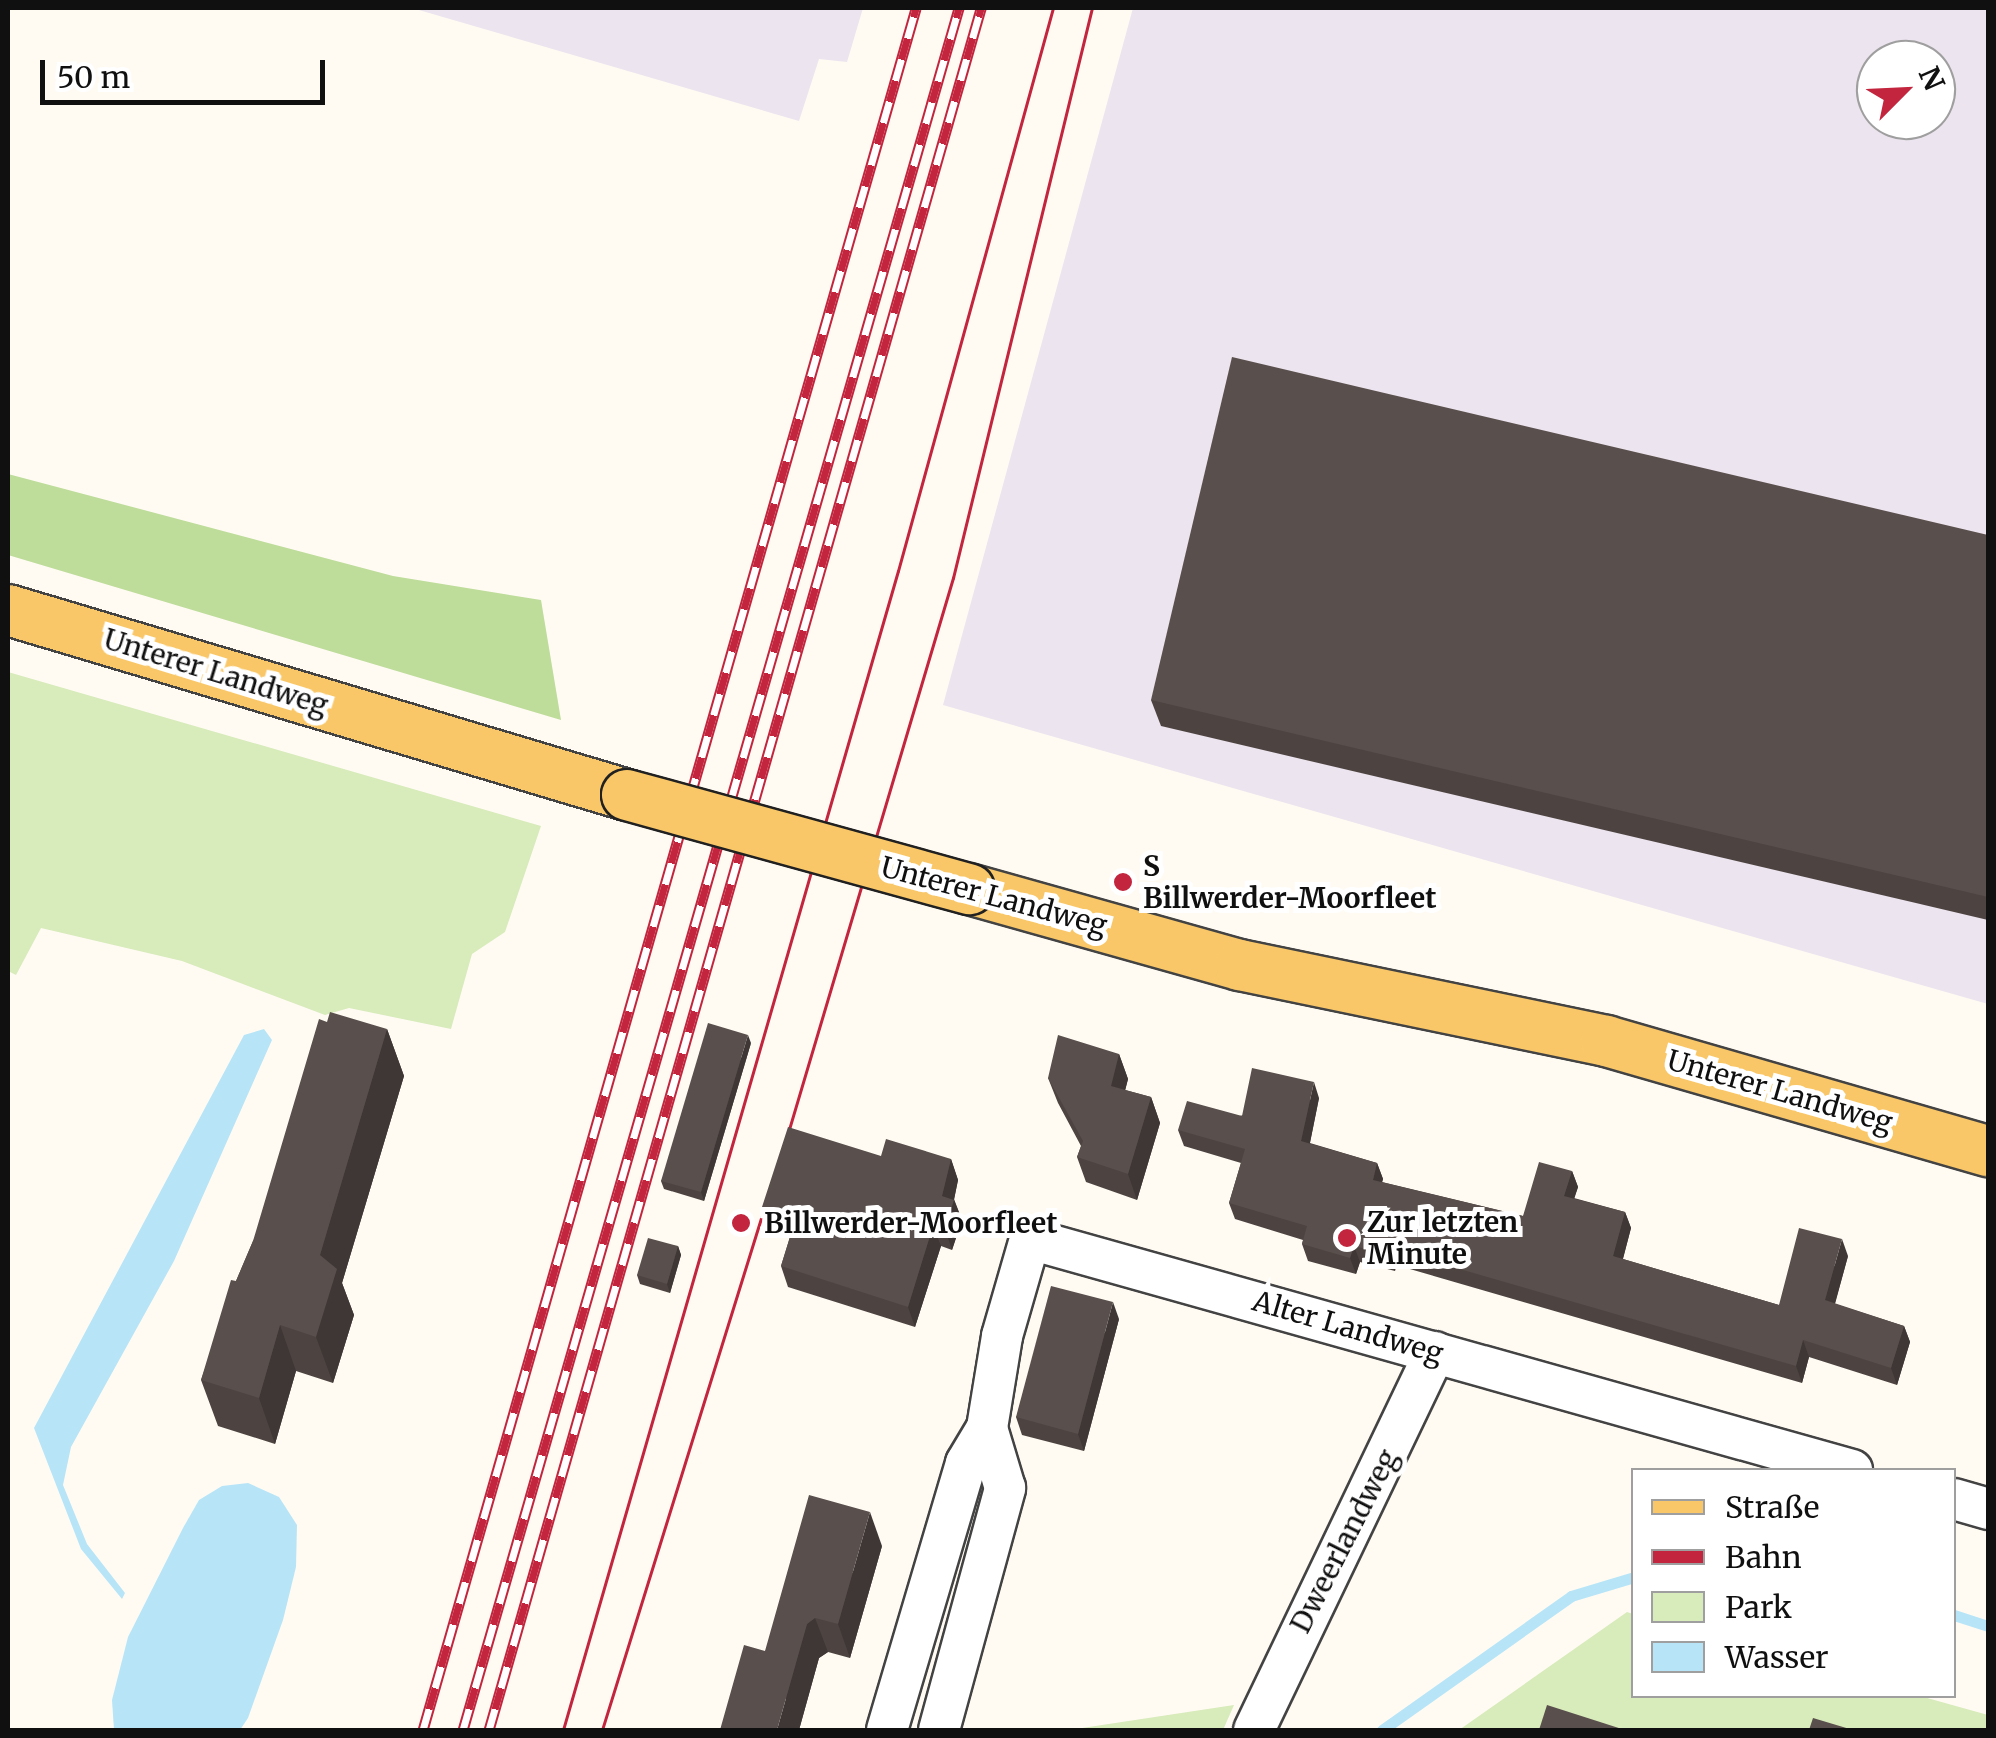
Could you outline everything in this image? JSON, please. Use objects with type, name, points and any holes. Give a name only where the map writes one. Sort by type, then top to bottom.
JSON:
[{"type":"main road","name":"Unterer Landweg","points":[[8,610],[502,758],[1240,965],[1606,1041],[1988,1151]]},
{"type":"street","name":"Alter Landweg","points":[[886,1730],[966,1463],[987,1428],[1002,1336],[1030,1239],[1845,1468]]},
{"type":"street","name":"Dweerlandweg","points":[[1254,1730],[1435,1352]]},
{"type":"street","name":"Alter Landweg","points":[[940,1730],[1005,1488],[987,1428]]},
{"type":"street","points":[[1956,1501],[1988,1509]]},
{"type":"shaded area","points":[[412,8],[863,8],[847,62],[819,59],[799,121]]},
{"type":"shaded area","points":[[1133,8],[1988,8],[1988,1004],[943,705]]},
{"type":"green space","points":[[8,474],[393,576],[541,600],[561,720],[8,555]]},
{"type":"green space","points":[[8,672],[541,826],[505,932],[472,954],[451,1029],[349,1008],[325,1015],[182,961],[41,928],[16,975],[8,971]]},
{"type":"green space","points":[[1627,1612],[1631,1613],[1631,1698],[1927,1698],[1988,1715],[1988,1730],[1459,1730]]},
{"type":"green space","points":[[1234,1705],[1223,1730],[1069,1730]]},
{"type":"water","points":[[264,1029],[272,1040],[174,1261],[71,1447],[63,1485],[87,1544],[125,1593],[122,1599],[81,1549],[34,1428],[244,1035]]},
{"type":"water","points":[[248,1483],[279,1497],[297,1525],[296,1567],[283,1620],[248,1718],[240,1730],[114,1730],[112,1700],[128,1637],[183,1528],[199,1500],[222,1486]]},
{"type":"building","points":[[1232,357],[1988,535],[1988,897],[1151,700]]},
{"type":"building","points":[[330,1012],[387,1029],[320,1255],[337,1269],[316,1337],[280,1325],[259,1398],[201,1380],[231,1280],[236,1281],[253,1241],[319,1019],[327,1022]]},
{"type":"building","points":[[708,1023],[748,1035],[701,1192],[661,1181]]},
{"type":"building","points":[[1058,1035],[1119,1054],[1111,1086],[1151,1097],[1128,1174],[1077,1157],[1083,1141],[1048,1078]]},
{"type":"building","points":[[1252,1068],[1314,1082],[1301,1141],[1377,1163],[1373,1180],[1523,1216],[1539,1162],[1572,1171],[1564,1196],[1625,1212],[1613,1256],[1779,1305],[1799,1228],[1842,1239],[1825,1300],[1904,1326],[1891,1368],[1803,1340],[1796,1366],[1390,1249],[1389,1255],[1354,1246],[1350,1258],[1302,1244],[1307,1226],[1229,1203],[1245,1149],[1178,1130],[1187,1101],[1242,1116]]},
{"type":"building","points":[[788,1127],[881,1156],[886,1139],[951,1159],[942,1196],[954,1200],[945,1229],[933,1226],[908,1307],[781,1266],[796,1217],[762,1207]]},
{"type":"building","points":[[648,1238],[678,1246],[667,1284],[637,1275]]},
{"type":"building","points":[[1051,1286],[1113,1302],[1078,1434],[1016,1417]]},
{"type":"building","points":[[809,1495],[870,1512],[838,1624],[815,1618],[807,1624],[777,1730],[720,1730],[744,1645],[765,1651]]},
{"type":"building","points":[[1547,1705],[1625,1730],[1539,1730]]},
{"type":"building","points":[[1813,1718],[1853,1730],[1809,1730]]},
{"type":"waterway","points":[[1382,1730],[1571,1596],[1631,1578]]},
{"type":"waterway","points":[[1956,1616],[1988,1626]]},
{"type":"tram line","points":[[563,1730],[898,571],[1053,8]]},
{"type":"tram line","points":[[782,1153],[953,578],[1092,8]]},
{"type":"tram line","points":[[602,1730],[771,1186]]},
{"type":"railway","points":[[423,1730],[916,8]]},
{"type":"railway","points":[[463,1730],[959,8]]},
{"type":"railway","points":[[489,1730],[981,8]]},
{"type":"place","name":"S Billwerder-Moorfleet","points":[[1123,882]]},
{"type":"place","name":"Billwerder-Moorfleet","points":[[741,1223]]},
{"type":"place","name":"Zur letzten Minute","points":[[1347,1238]]}]
